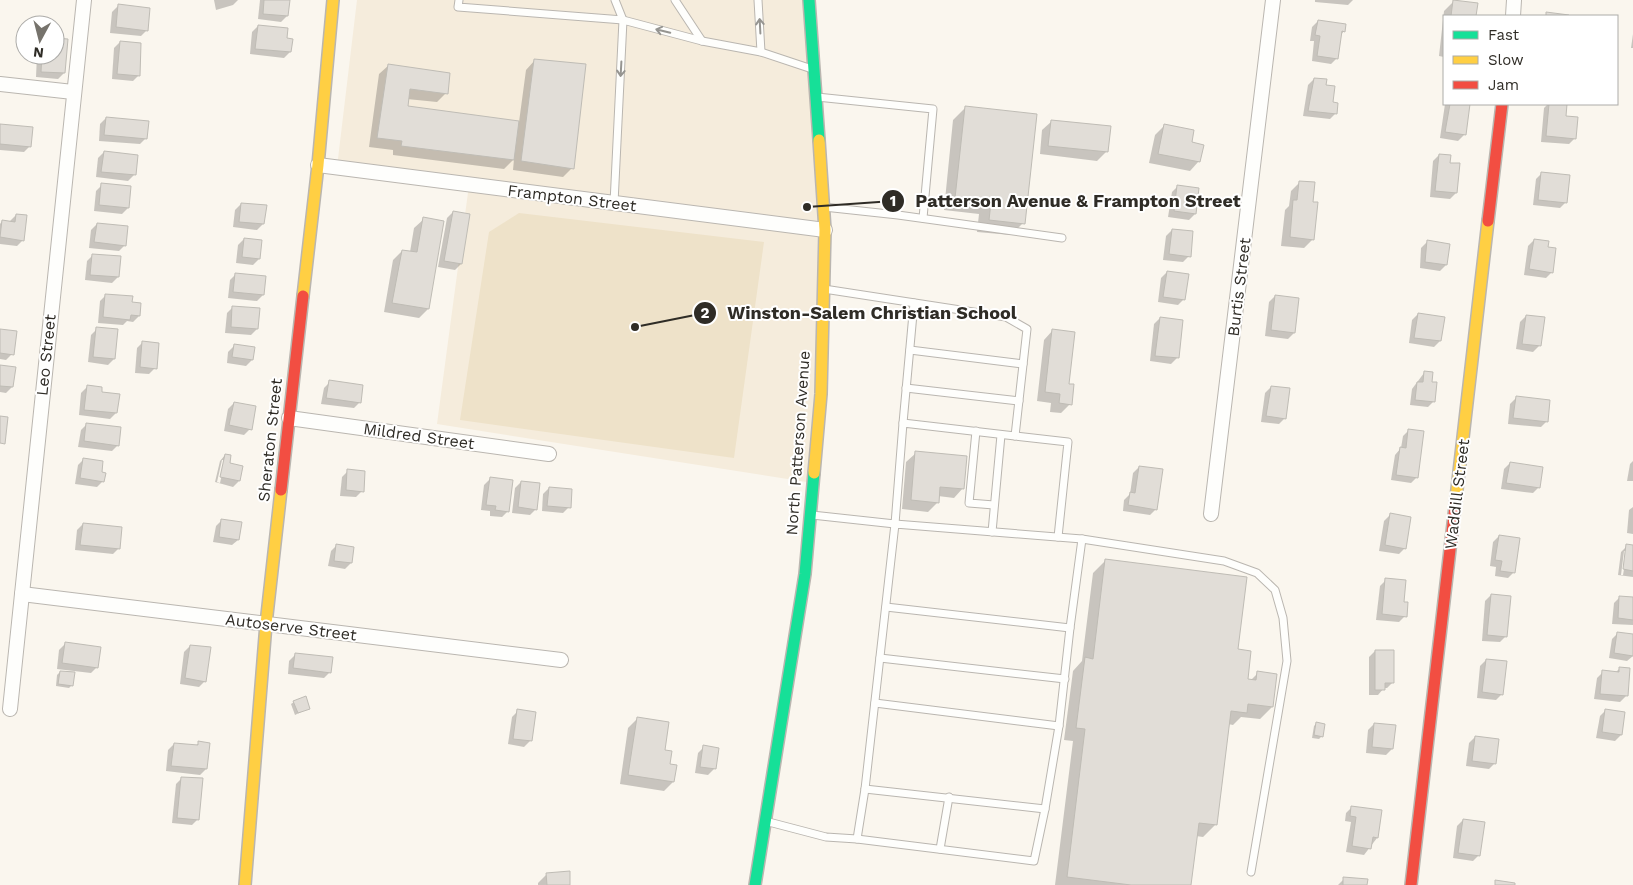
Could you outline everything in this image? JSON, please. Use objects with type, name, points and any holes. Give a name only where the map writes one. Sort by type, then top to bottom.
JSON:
[{"type":"street","name":"Leo Street","points":[[10,709],[84,0]]},
{"type":"street","name":"Sheraton Street","points":[[245,885],[266,624],[318,165],[333,0]]},
{"type":"street","name":"North Patterson Avenue","points":[[755,885],[805,574],[821,394],[825,230],[809,0]]},
{"type":"street","name":"Burtis Street","points":[[1211,514],[1273,0]]},
{"type":"street","points":[[1513,15],[1514,0]]},
{"type":"street","points":[[0,84],[73,92]]},
{"type":"street","name":"Waddill Street","points":[[1411,885],[1502,105]]},
{"type":"street","name":"Frampton Street","points":[[318,165],[825,230]]},
{"type":"street","name":"Mildred Street","points":[[289,418],[549,454]]},
{"type":"street","name":"Autoserve Street","points":[[22,594],[561,660]]},
{"type":"lane","points":[[459,0],[458,7],[623,20],[702,41],[761,52],[815,70]]},
{"type":"lane","points":[[614,203],[623,20],[616,0]]},
{"type":"lane","points":[[675,0],[702,41]]},
{"type":"lane","points":[[758,0],[761,52]]},
{"type":"lane","points":[[817,97],[933,109],[923,218]]},
{"type":"lane","points":[[823,207],[923,218],[1062,238]]},
{"type":"lane","points":[[823,289],[1006,317],[1027,330],[1015,436]]},
{"type":"lane","points":[[857,838],[896,524],[914,303]]},
{"type":"lane","points":[[910,350],[1023,364]]},
{"type":"lane","points":[[906,388],[1019,401]]},
{"type":"lane","points":[[903,422],[1068,442],[1058,537]]},
{"type":"lane","points":[[976,431],[969,503],[994,505]]},
{"type":"lane","points":[[992,532],[1001,434]]},
{"type":"lane","points":[[810,515],[1082,539],[1224,561],[1257,573],[1275,590],[1283,618],[1287,661],[1251,872]]},
{"type":"lane","points":[[765,821],[826,837],[857,838],[1034,861],[1059,726],[1082,539]]},
{"type":"lane","points":[[886,607],[1070,628]]},
{"type":"lane","points":[[880,658],[1064,678]]},
{"type":"lane","points":[[875,703],[1059,726]]},
{"type":"lane","points":[[864,788],[1045,809]]},
{"type":"lane","points":[[940,849],[949,797]]},
{"type":"shaded area","points":[[357,0],[809,0],[825,230],[813,483],[437,424],[469,185],[337,167]]},
{"type":"shaded area","points":[[519,213],[764,242],[734,458],[460,420],[489,232]]},
{"type":"building","points":[[264,0],[290,0],[288,16],[263,14]]},
{"type":"building","points":[[1453,0],[1478,3],[1476,15],[1451,15]]},
{"type":"building","points":[[118,4],[150,8],[148,31],[116,27]]},
{"type":"building","points":[[1546,12],[1569,15],[1546,15]]},
{"type":"building","points":[[1318,20],[1346,24],[1345,32],[1342,31],[1338,59],[1317,56],[1320,36],[1315,35]]},
{"type":"building","points":[[258,25],[288,28],[287,38],[293,39],[291,52],[255,49]]},
{"type":"building","points":[[65,39],[68,39],[65,73],[41,72],[41,65],[65,65]]},
{"type":"building","points":[[120,41],[141,43],[140,76],[117,74]]},
{"type":"building","points":[[534,59],[586,64],[574,169],[521,161]]},
{"type":"building","points":[[388,64],[450,73],[448,94],[410,89],[408,106],[519,121],[514,160],[401,146],[402,141],[377,138]]},
{"type":"building","points":[[1314,78],[1327,79],[1326,85],[1335,86],[1333,102],[1338,103],[1337,114],[1308,111]]},
{"type":"building","points":[[1450,105],[1470,105],[1466,135],[1445,132]]},
{"type":"building","points":[[1549,105],[1567,105],[1566,116],[1578,117],[1576,139],[1546,136]]},
{"type":"building","points":[[965,106],[1037,114],[1025,224],[989,220],[991,202],[955,198]]},
{"type":"building","points":[[106,117],[149,121],[147,139],[104,135]]},
{"type":"building","points":[[1051,120],[1111,126],[1108,152],[1048,146]]},
{"type":"building","points":[[0,124],[33,127],[31,147],[0,144]]},
{"type":"building","points":[[1164,124],[1194,130],[1192,142],[1204,145],[1200,162],[1158,154]]},
{"type":"building","points":[[104,151],[138,155],[136,175],[101,172]]},
{"type":"building","points":[[1439,154],[1451,155],[1450,163],[1460,163],[1457,193],[1435,191]]},
{"type":"building","points":[[1541,172],[1570,175],[1567,203],[1538,200]]},
{"type":"building","points":[[1299,181],[1315,182],[1313,202],[1318,202],[1314,240],[1290,237],[1293,200],[1297,200]]},
{"type":"building","points":[[101,183],[131,186],[129,208],[99,205]]},
{"type":"building","points":[[1177,185],[1199,188],[1196,214],[1174,211]]},
{"type":"building","points":[[241,203],[267,205],[264,224],[239,222]]},
{"type":"building","points":[[453,211],[470,214],[462,264],[444,261]]},
{"type":"building","points":[[16,214],[27,215],[24,241],[0,237],[2,220],[15,222]]},
{"type":"building","points":[[423,217],[444,221],[429,309],[392,303],[402,250],[417,252]]},
{"type":"building","points":[[97,223],[128,226],[126,246],[94,242]]},
{"type":"building","points":[[1172,229],[1193,231],[1191,257],[1169,254]]},
{"type":"building","points":[[244,238],[262,240],[260,259],[242,257]]},
{"type":"building","points":[[1534,239],[1549,241],[1548,247],[1556,248],[1553,273],[1529,269]]},
{"type":"building","points":[[1427,240],[1450,244],[1447,265],[1425,262]]},
{"type":"building","points":[[92,254],[121,256],[119,277],[90,275]]},
{"type":"building","points":[[1167,271],[1189,274],[1185,300],[1163,297]]},
{"type":"building","points":[[235,273],[266,276],[264,295],[233,292]]},
{"type":"building","points":[[105,294],[133,296],[132,302],[141,303],[140,316],[131,315],[130,320],[103,317]]},
{"type":"building","points":[[1275,295],[1299,298],[1295,333],[1271,330]]},
{"type":"building","points":[[232,306],[260,308],[258,329],[231,327]]},
{"type":"building","points":[[1418,313],[1445,317],[1441,341],[1414,338]]},
{"type":"building","points":[[1526,315],[1545,317],[1541,346],[1522,344]]},
{"type":"building","points":[[1160,317],[1183,320],[1179,358],[1155,356]]},
{"type":"building","points":[[96,327],[118,329],[115,359],[93,357]]},
{"type":"building","points":[[0,329],[17,331],[14,355],[0,353]]},
{"type":"building","points":[[1052,329],[1075,332],[1069,384],[1074,384],[1072,405],[1059,403],[1060,394],[1045,392]]},
{"type":"building","points":[[142,341],[159,343],[157,369],[140,367]]},
{"type":"building","points":[[234,344],[255,347],[253,360],[232,357]]},
{"type":"building","points":[[0,365],[16,367],[13,387],[0,386]]},
{"type":"building","points":[[1424,371],[1433,372],[1432,382],[1437,382],[1435,402],[1415,400],[1417,382],[1423,382]]},
{"type":"building","points":[[329,380],[363,385],[361,403],[326,398]]},
{"type":"building","points":[[87,385],[102,387],[102,392],[120,394],[117,413],[84,410]]},
{"type":"building","points":[[1271,386],[1290,388],[1286,419],[1266,416]]},
{"type":"building","points":[[1516,396],[1550,400],[1548,422],[1513,418]]},
{"type":"building","points":[[234,402],[256,406],[252,430],[229,425]]},
{"type":"building","points":[[0,416],[8,417],[5,444],[0,443]]},
{"type":"building","points":[[86,423],[121,427],[119,446],[84,441]]},
{"type":"building","points":[[1408,429],[1424,431],[1418,478],[1396,475],[1400,447],[1406,448]]},
{"type":"building","points":[[915,451],[967,456],[964,489],[940,487],[939,503],[911,500]]},
{"type":"building","points":[[225,454],[231,455],[230,463],[243,466],[240,481],[220,477]]},
{"type":"building","points":[[83,458],[103,461],[102,472],[106,473],[104,482],[80,478]]},
{"type":"building","points":[[1510,462],[1543,467],[1540,488],[1506,483]]},
{"type":"building","points":[[1139,466],[1163,469],[1157,510],[1128,505],[1130,492],[1135,493]]},
{"type":"building","points":[[347,469],[365,471],[364,492],[346,490]]},
{"type":"building","points":[[490,477],[513,480],[509,512],[495,510],[496,506],[486,505]]},
{"type":"building","points":[[521,481],[540,483],[537,510],[518,507]]},
{"type":"building","points":[[549,487],[572,489],[571,508],[547,506]]},
{"type":"building","points":[[1390,513],[1411,517],[1406,549],[1385,545]]},
{"type":"building","points":[[221,519],[242,522],[239,540],[219,537]]},
{"type":"building","points":[[83,523],[122,527],[120,549],[80,545]]},
{"type":"building","points":[[1499,535],[1520,538],[1515,573],[1500,571],[1502,561],[1495,560]]},
{"type":"building","points":[[336,544],[354,547],[352,563],[334,561]]},
{"type":"building","points":[[1626,544],[1633,545],[1633,571],[1623,569]]},
{"type":"building","points":[[1105,559],[1247,577],[1238,649],[1251,651],[1248,679],[1256,680],[1257,671],[1277,674],[1273,707],[1248,704],[1247,713],[1231,711],[1217,825],[1199,823],[1191,885],[1131,885],[1067,877],[1085,729],[1076,728],[1085,657],[1093,659]]},
{"type":"building","points":[[1385,578],[1406,580],[1404,602],[1408,602],[1407,617],[1382,614]]},
{"type":"building","points":[[1491,594],[1511,596],[1507,637],[1487,635]]},
{"type":"building","points":[[1619,596],[1633,597],[1633,620],[1618,618]]},
{"type":"building","points":[[1617,632],[1633,634],[1633,656],[1614,653]]},
{"type":"building","points":[[65,642],[101,647],[98,668],[62,663]]},
{"type":"building","points":[[190,645],[211,647],[206,682],[185,678]]},
{"type":"building","points":[[1375,650],[1394,650],[1394,683],[1385,683],[1385,690],[1375,690]]},
{"type":"building","points":[[295,653],[333,657],[331,673],[293,668]]},
{"type":"building","points":[[1486,659],[1507,661],[1503,695],[1482,692]]},
{"type":"building","points":[[1619,667],[1630,668],[1628,696],[1600,694],[1602,670],[1619,672]]},
{"type":"building","points":[[60,671],[75,672],[73,686],[58,684]]},
{"type":"building","points":[[306,696],[310,709],[298,713],[293,701]]},
{"type":"building","points":[[517,709],[536,712],[532,741],[513,739]]},
{"type":"building","points":[[1605,709],[1625,712],[1622,735],[1602,732]]},
{"type":"building","points":[[637,717],[669,722],[665,750],[672,751],[670,764],[677,765],[674,782],[628,775]]},
{"type":"building","points":[[1316,722],[1325,724],[1323,737],[1314,735]]},
{"type":"building","points":[[1374,723],[1396,725],[1393,749],[1372,747]]},
{"type":"building","points":[[1475,736],[1499,739],[1496,764],[1472,761]]},
{"type":"building","points":[[198,741],[210,743],[207,769],[171,766],[174,743],[198,745]]},
{"type":"building","points":[[703,745],[719,748],[716,769],[700,767]]},
{"type":"building","points":[[181,777],[203,778],[199,820],[177,818]]},
{"type":"building","points":[[1351,806],[1382,810],[1378,838],[1373,837],[1371,849],[1352,846],[1356,817],[1350,816]]},
{"type":"building","points":[[1463,819],[1485,822],[1480,856],[1458,853]]},
{"type":"building","points":[[570,871],[570,885],[547,885],[546,873]]},
{"type":"building","points":[[1343,877],[1368,879],[1367,885],[1343,885]]},
{"type":"building","points":[[1495,880],[1515,883],[1515,885],[1495,885]]},
{"type":"traffic: fast","points":[[809,0],[819,140]]},
{"type":"traffic: fast","points":[[755,885],[805,574],[814,473]]},
{"type":"traffic: slow","points":[[303,296],[318,165],[333,0]]},
{"type":"traffic: slow","points":[[814,473],[821,394],[825,230],[819,140]]},
{"type":"traffic: slow","points":[[1456,498],[1488,221]]},
{"type":"traffic: slow","points":[[245,885],[266,624],[281,490]]},
{"type":"traffic: jam","points":[[1488,221],[1502,105]]},
{"type":"traffic: jam","points":[[281,490],[303,296]]},
{"type":"traffic: jam","points":[[1411,885],[1456,498]]},
{"type":"place","name":"Patterson Avenue & Frampton Street","points":[[807,207]]},
{"type":"place","name":"Winston-Salem Christian School","points":[[635,327]]}]
